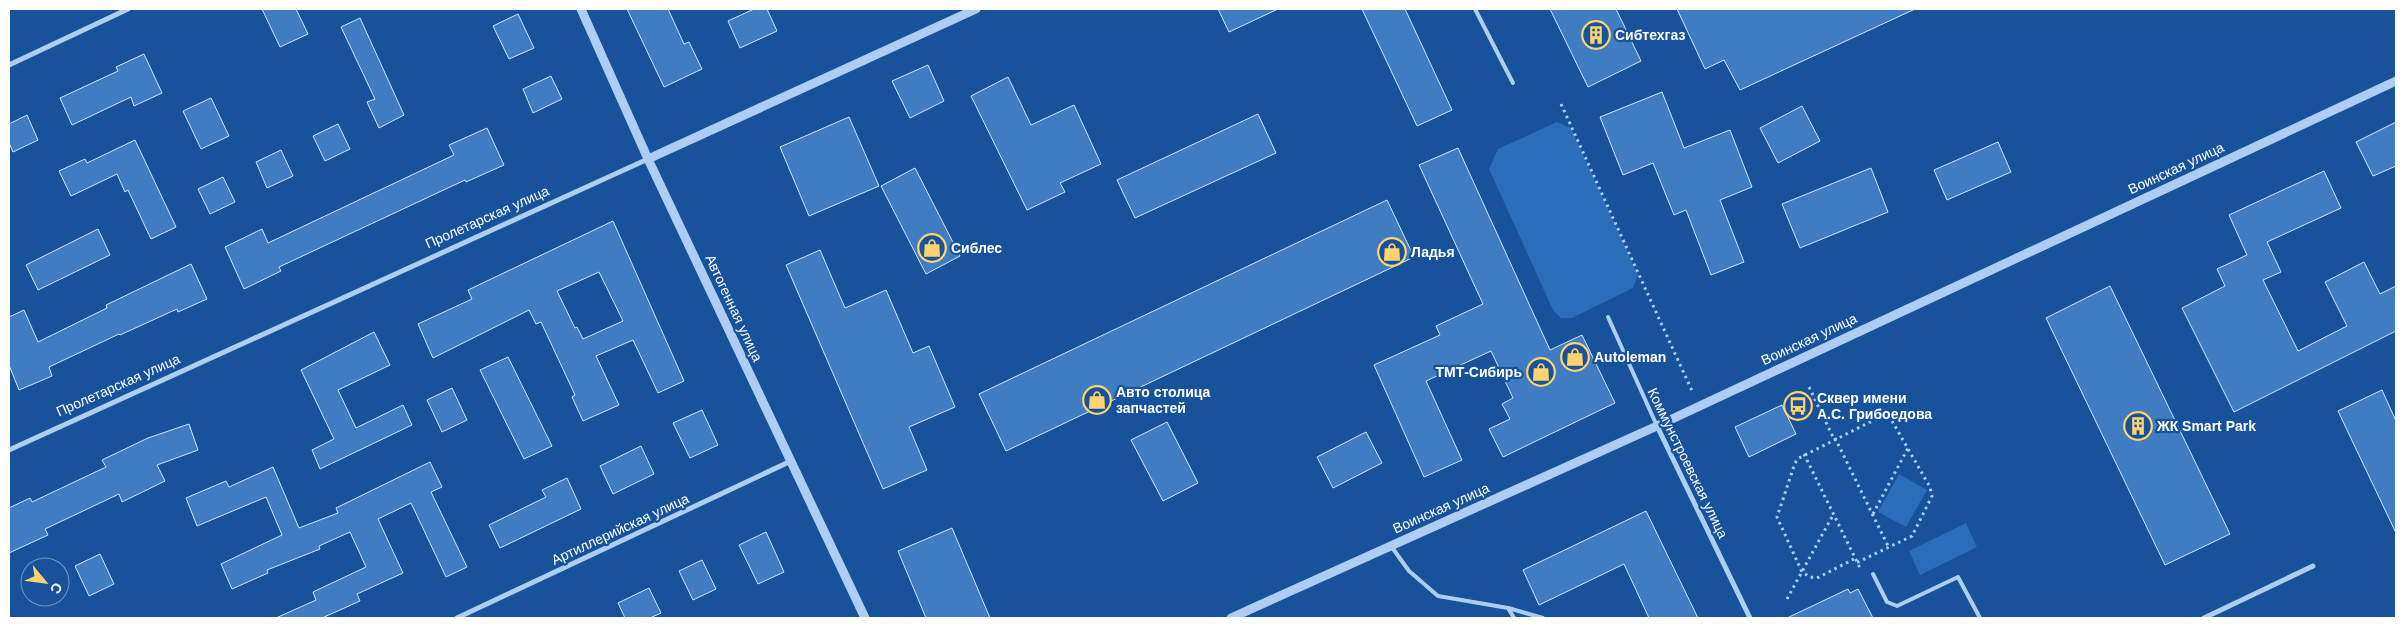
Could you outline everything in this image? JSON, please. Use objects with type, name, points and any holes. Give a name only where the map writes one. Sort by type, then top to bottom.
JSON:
[{"type":"street","points":[[9,65],[128,9]]},
{"type":"street","name":"Автогенная улица","points":[[581,9],[648,159],[865,618]]},
{"type":"street","name":"Пролетарская улица","points":[[9,450],[976,9]]},
{"type":"street","name":"Воинская улица","points":[[1231,618],[1657,426],[2396,81]]},
{"type":"street","name":"Коммунстроевская улица","points":[[1657,426],[1750,618]]},
{"type":"street","name":"Артиллерийская улица","points":[[457,618],[792,461]]},
{"type":"street","points":[[2204,618],[2313,566]]},
{"type":"lane","points":[[1475,9],[1512,82]]},
{"type":"lane","name":"Коммунстроевская улица","points":[[1608,317],[1657,426]]},
{"type":"lane","points":[[1391,546],[1409,571],[1438,596],[1508,608],[1543,618]]},
{"type":"lane","points":[[1874,574],[1887,602],[1897,606],[1958,577],[1980,618]]},
{"type":"lane","points":[[1508,608],[1514,618]]},
{"type":"path","points":[[1561,104],[1698,406]]},
{"type":"path","points":[[1809,387],[1889,548]]},
{"type":"path","points":[[1880,417],[1887,417],[1892,421],[1908,448],[1930,487],[1932,496],[1912,536],[1889,548],[1817,578],[1810,577],[1802,572],[1777,517],[1795,463],[1804,454],[1834,438],[1880,417]]},
{"type":"path","points":[[1872,514],[1908,448]]},
{"type":"path","points":[[1804,454],[1859,569]]},
{"type":"path","points":[[1787,599],[1833,515]]},
{"type":"shaded area","points":[[1557,122],[1571,128],[1638,275],[1633,288],[1572,318],[1561,318],[1553,310],[1489,169],[1498,149]]},
{"type":"shaded area","points":[[1899,474],[1927,490],[1906,527],[1878,512]]},
{"type":"shaded area","points":[[1966,523],[1977,547],[1920,575],[1909,551]]},
{"type":"building","points":[[262,9],[296,9],[308,34],[280,47]]},
{"type":"building","points":[[627,9],[668,9],[684,44],[689,42],[702,69],[664,87]]},
{"type":"building","points":[[754,9],[767,9],[777,31],[740,48],[728,21]]},
{"type":"building","points":[[1218,9],[1278,9],[1229,32]]},
{"type":"building","points":[[1362,9],[1405,9],[1452,110],[1417,126]]},
{"type":"building","name":"Сибтехгаз","points":[[1550,9],[1616,9],[1641,61],[1588,87]]},
{"type":"building","points":[[1677,9],[1915,9],[1740,90],[1724,60],[1705,69]]},
{"type":"building","points":[[518,14],[534,48],[509,59],[493,26]]},
{"type":"building","points":[[360,18],[404,115],[379,128],[367,102],[375,99],[341,27]]},
{"type":"building","points":[[144,54],[162,93],[134,106],[131,97],[72,125],[60,98],[118,71],[116,67]]},
{"type":"building","points":[[928,65],[944,101],[910,118],[892,81]]},
{"type":"building","points":[[551,76],[562,99],[533,113],[523,89]]},
{"type":"building","points":[[1008,77],[1031,125],[1074,105],[1101,164],[1060,183],[1065,192],[1027,210],[971,96]]},
{"type":"building","points":[[1662,92],[1684,148],[1730,130],[1752,187],[1720,200],[1744,262],[1711,275],[1686,210],[1674,215],[1653,163],[1623,175],[1600,117]]},
{"type":"building","points":[[211,98],[229,136],[201,149],[183,111]]},
{"type":"building","points":[[1802,106],[1820,141],[1778,163],[1760,128]]},
{"type":"building","points":[[1258,114],[1276,153],[1135,218],[1117,180]]},
{"type":"building","points":[[27,115],[38,140],[13,152],[9,143],[9,124]]},
{"type":"building","points":[[849,117],[879,186],[809,216],[780,147]]},
{"type":"building","points":[[2396,122],[2396,166],[2373,176],[2356,142]]},
{"type":"building","points":[[338,124],[350,149],[325,161],[313,136]]},
{"type":"building","points":[[487,128],[504,165],[466,182],[465,180],[279,267],[281,271],[244,289],[225,247],[262,229],[268,243],[454,155],[449,145]]},
{"type":"building","points":[[135,140],[176,227],[151,239],[128,190],[125,192],[117,174],[71,196],[59,171],[85,159],[87,163]]},
{"type":"building","points":[[1998,142],[2011,172],[1947,200],[1934,170]]},
{"type":"building","points":[[1458,148],[1550,350],[1582,335],[1615,403],[1503,457],[1489,429],[1510,419],[1502,404],[1513,398],[1491,351],[1426,381],[1462,460],[1424,477],[1374,365],[1440,335],[1436,326],[1483,304],[1419,165]]},
{"type":"building","points":[[281,150],[293,176],[267,188],[256,162]]},
{"type":"building","points":[[915,168],[960,256],[926,274],[881,186]]},
{"type":"building","points":[[1871,168],[1888,212],[1800,248],[1782,204]]},
{"type":"building","points":[[2324,171],[2341,208],[2267,242],[2281,272],[2263,280],[2298,351],[2347,326],[2325,282],[2364,262],[2380,294],[2396,286],[2396,331],[2234,412],[2182,308],[2225,286],[2217,269],[2247,255],[2229,215]]},
{"type":"building","points":[[223,177],[235,202],[210,214],[198,189]]},
{"type":"building","points":[[1387,200],[1414,257],[1006,451],[979,394]]},
{"type":"building","points":[[613,221],[684,381],[658,393],[633,340],[596,356],[619,405],[583,421],[572,397],[575,395],[541,322],[536,324],[529,310],[433,358],[418,324],[472,299],[468,290]],"holes":[[[599,272],[623,321],[583,339],[577,327],[575,328],[557,291]]]},
{"type":"building","points":[[98,229],[110,255],[38,290],[26,265]]},
{"type":"building","points":[[820,250],[845,308],[886,290],[913,353],[929,346],[955,407],[909,427],[927,470],[883,489],[786,265]]},
{"type":"building","points":[[191,264],[207,299],[178,312],[177,309],[49,367],[52,376],[19,390],[9,365],[9,317],[24,310],[38,342],[107,308],[106,305]]},
{"type":"building","name":"ЖК Smart Park","points":[[2110,286],[2230,534],[2165,565],[2046,318]]},
{"type":"building","points":[[374,332],[390,365],[338,390],[356,428],[403,405],[412,425],[320,469],[312,450],[334,439],[301,370]]},
{"type":"building","points":[[508,357],[552,446],[524,459],[480,370]]},
{"type":"building","points":[[452,388],[467,420],[442,432],[427,400]]},
{"type":"building","points":[[2382,390],[2396,421],[2396,533],[2338,411]]},
{"type":"building","points":[[1782,405],[1796,434],[1749,457],[1735,427]]},
{"type":"building","points":[[702,410],[718,445],[690,458],[673,423]]},
{"type":"building","points":[[1167,422],[1198,483],[1163,501],[1131,440]]},
{"type":"building","points":[[189,424],[198,450],[157,465],[165,481],[122,502],[119,494],[45,529],[48,535],[9,553],[9,508],[30,498],[32,502],[106,467],[102,460],[148,438]]},
{"type":"building","points":[[1366,432],[1382,463],[1333,488],[1317,457]]},
{"type":"building","points":[[641,446],[654,474],[613,494],[600,466]]},
{"type":"building","points":[[430,462],[442,487],[431,492],[467,567],[446,577],[411,503],[378,519],[403,573],[357,594],[360,601],[322,618],[276,618],[316,600],[313,592],[366,567],[350,532],[319,546],[320,549],[267,570],[268,573],[232,589],[221,564],[282,535],[266,497],[197,526],[186,498],[226,481],[229,487],[273,467],[299,528],[338,513],[336,508]]},
{"type":"building","points":[[567,478],[581,509],[500,548],[489,525],[546,497],[542,490]]},
{"type":"building","points":[[1646,511],[1698,618],[1649,618],[1624,564],[1539,605],[1523,570]]},
{"type":"building","points":[[952,528],[990,618],[926,618],[898,551]]},
{"type":"building","points":[[766,532],[784,572],[758,584],[739,545]]},
{"type":"building","points":[[100,554],[114,584],[89,596],[75,566]]},
{"type":"building","points":[[702,560],[716,589],[693,600],[679,571]]},
{"type":"building","points":[[649,588],[661,613],[650,618],[625,618],[618,603]]},
{"type":"building","points":[[1848,589],[1850,593],[1858,589],[1873,618],[1787,618]]},
{"type":"place","name":"Сибтехгаз","points":[[1596,35]]},
{"type":"place","name":"Сиблес","points":[[932,248]]},
{"type":"place","name":"Ладья","points":[[1392,252]]},
{"type":"place","name":"Autoleman","points":[[1575,357]]},
{"type":"place","name":"ТМТ-Сибирь","points":[[1541,372]]},
{"type":"place","name":"Авто столица запчастей","points":[[1097,400]]},
{"type":"place","name":"Сквер имени А.С. Грибоедова","points":[[1798,406]]},
{"type":"place","name":"ЖК Smart Park","points":[[2138,426]]}]
